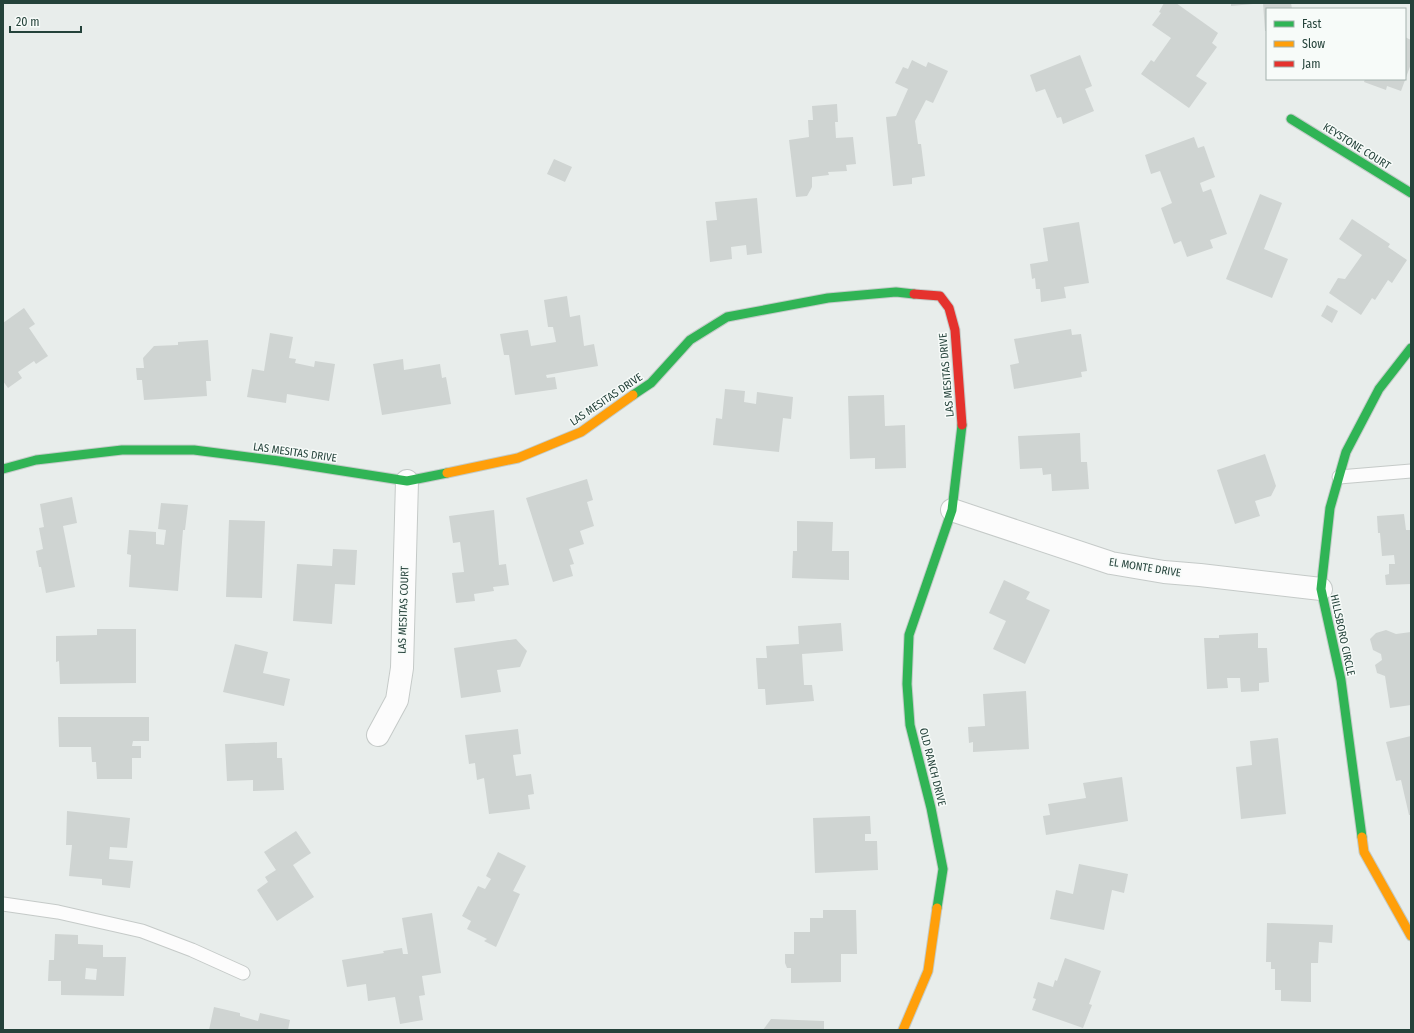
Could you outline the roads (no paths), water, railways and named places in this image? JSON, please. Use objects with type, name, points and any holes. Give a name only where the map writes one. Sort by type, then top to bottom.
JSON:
[{"type":"street","name":"KEYSTONE COURT","points":[[1291,118],[1411,193]]},
{"type":"street","name":"LAS MESITAS DRIVE","points":[[3,469],[36,460],[122,450],[194,450],[279,461],[407,481],[518,458],[581,432],[651,384],[690,340],[727,317],[828,298],[896,292],[940,296],[949,308],[955,330],[962,423],[952,510]]},
{"type":"street","name":"HILLSBORO CIRCLE","points":[[1411,348],[1379,389],[1346,452],[1330,508],[1320,589],[1341,680],[1364,852],[1411,936]]},
{"type":"street","name":"LAS MESITAS COURT","points":[[378,734],[397,700],[402,668],[407,481]]},
{"type":"street","name":"EL MONTE DRIVE","points":[[952,510],[1111,564],[1164,572],[1320,589]]},
{"type":"street","name":"OLD RANCH DRIVE","points":[[903,1030],[928,971],[943,869],[931,808],[910,726],[907,684],[909,635],[952,510]]},
{"type":"lane","points":[[1339,477],[1411,471]]},
{"type":"lane","points":[[3,904],[58,912],[142,930],[192,950],[243,974]]}]
